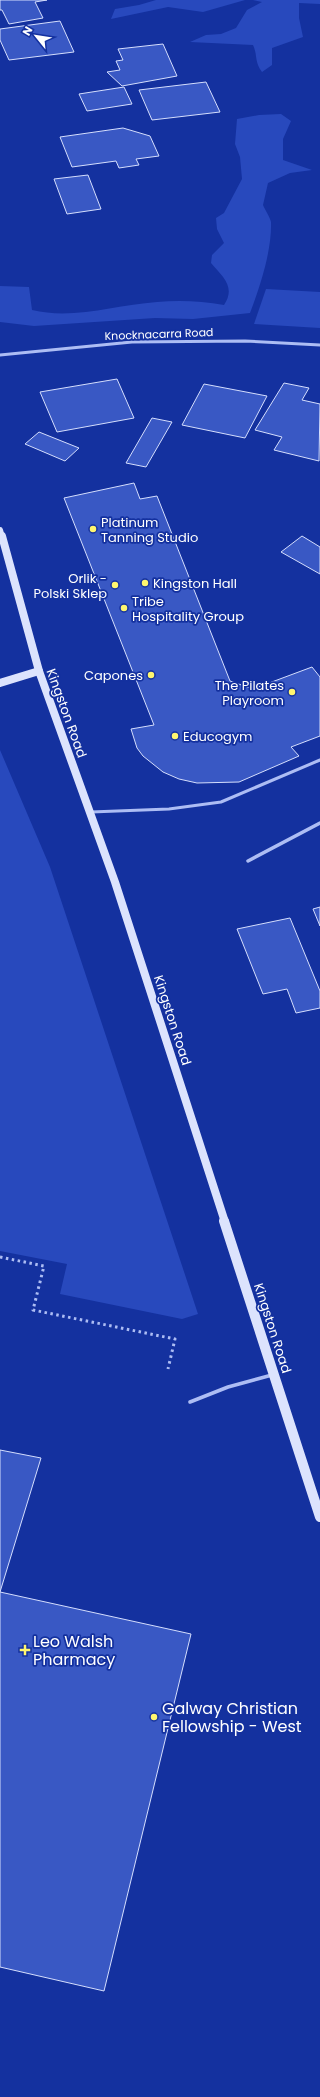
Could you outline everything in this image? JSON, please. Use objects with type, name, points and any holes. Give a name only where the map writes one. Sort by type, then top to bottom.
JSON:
[{"type":"main road","name":"Kingston Road","points":[[0,530],[39,671],[115,882],[320,1517]]},
{"type":"main road","points":[[0,683],[39,671]]},
{"type":"street","name":"Knocknacarra Road","points":[[0,355],[132,342],[244,341],[320,345]]},
{"type":"street","points":[[248,861],[320,823]]},
{"type":"lane","points":[[89,812],[169,809],[221,802],[320,760]]},
{"type":"lane","points":[[190,1402],[228,1387],[274,1375]]},
{"type":"path","points":[[0,1258],[44,1266],[33,1310],[175,1339],[168,1369]]},
{"type":"shaded area","points":[[156,0],[245,0],[203,12],[168,7],[111,19],[115,9],[139,5]]},
{"type":"shaded area","points":[[253,0],[320,0],[320,4],[299,3],[299,18],[303,37],[272,48],[272,65],[262,72],[257,62],[253,45],[190,42],[206,35],[221,34],[236,28],[247,10],[262,2]]},
{"type":"shaded area","points":[[281,114],[291,121],[283,139],[283,160],[312,170],[290,173],[268,183],[263,205],[271,222],[270,244],[258,292],[250,313],[193,319],[155,318],[34,326],[0,322],[0,286],[29,287],[32,310],[47,313],[78,313],[165,301],[199,302],[224,305],[229,293],[228,287],[224,278],[211,263],[212,255],[224,243],[217,229],[216,218],[224,213],[242,179],[240,157],[235,144],[237,119],[259,115]]},
{"type":"shaded area","points":[[266,289],[320,292],[320,328],[254,324]]},
{"type":"shaded area","points":[[0,750],[50,867],[198,1314],[182,1319],[60,1294],[67,1264],[0,1251]]},
{"type":"building","points":[[0,0],[47,0],[35,2],[43,18],[9,24],[2,10],[0,10]]},
{"type":"building","points":[[60,21],[74,52],[9,60],[0,40],[0,29]]},
{"type":"building","points":[[163,44],[177,76],[122,86],[107,72],[120,70],[116,61],[123,60],[118,49]]},
{"type":"building","points":[[206,82],[220,112],[152,120],[139,90]]},
{"type":"building","points":[[124,87],[132,104],[87,111],[79,94]]},
{"type":"building","points":[[123,128],[150,136],[159,156],[136,159],[139,165],[119,168],[116,161],[72,167],[60,137]]},
{"type":"building","points":[[88,175],[101,209],[67,214],[54,179]]},
{"type":"building","points":[[117,379],[134,418],[57,432],[40,392]]},
{"type":"building","points":[[284,383],[309,388],[302,400],[320,404],[319,461],[274,450],[282,437],[255,430]]},
{"type":"building","points":[[204,384],[267,396],[245,438],[182,425]]},
{"type":"building","points":[[152,418],[172,422],[146,467],[126,463]]},
{"type":"building","points":[[39,432],[79,448],[65,461],[25,444]]},
{"type":"building","name":"Kingston Hall","points":[[134,483],[140,499],[157,496],[230,681],[253,689],[312,667],[320,677],[320,736],[291,747],[299,756],[239,782],[197,783],[179,779],[163,772],[143,756],[137,748],[131,729],[154,725],[64,498]]},
{"type":"building","points":[[302,536],[320,547],[320,574],[281,552]]},
{"type":"building","points":[[320,907],[320,926],[313,909]]},
{"type":"building","points":[[290,918],[320,991],[320,1008],[296,1013],[287,989],[263,994],[237,929]]},
{"type":"building","points":[[0,1450],[41,1458],[0,1592]]},
{"type":"building","points":[[0,1592],[191,1634],[104,1991],[0,1967]]},
{"type":"place","name":"Platinum Tanning Studio","points":[[93,529]]},
{"type":"place","name":"Kingston Hall","points":[[145,583]]},
{"type":"place","name":"Orlik - Polski Sklep","points":[[115,585]]},
{"type":"place","name":"Tribe Hospitality Group","points":[[124,608]]},
{"type":"place","name":"Capones","points":[[151,675]]},
{"type":"place","name":"The Pilates Playroom","points":[[292,692]]},
{"type":"place","name":"Educogym","points":[[175,736]]},
{"type":"place","name":"Leo Walsh Pharmacy","points":[[25,1650]]},
{"type":"place","name":"Galway Christian Fellowship - West","points":[[154,1717]]}]
